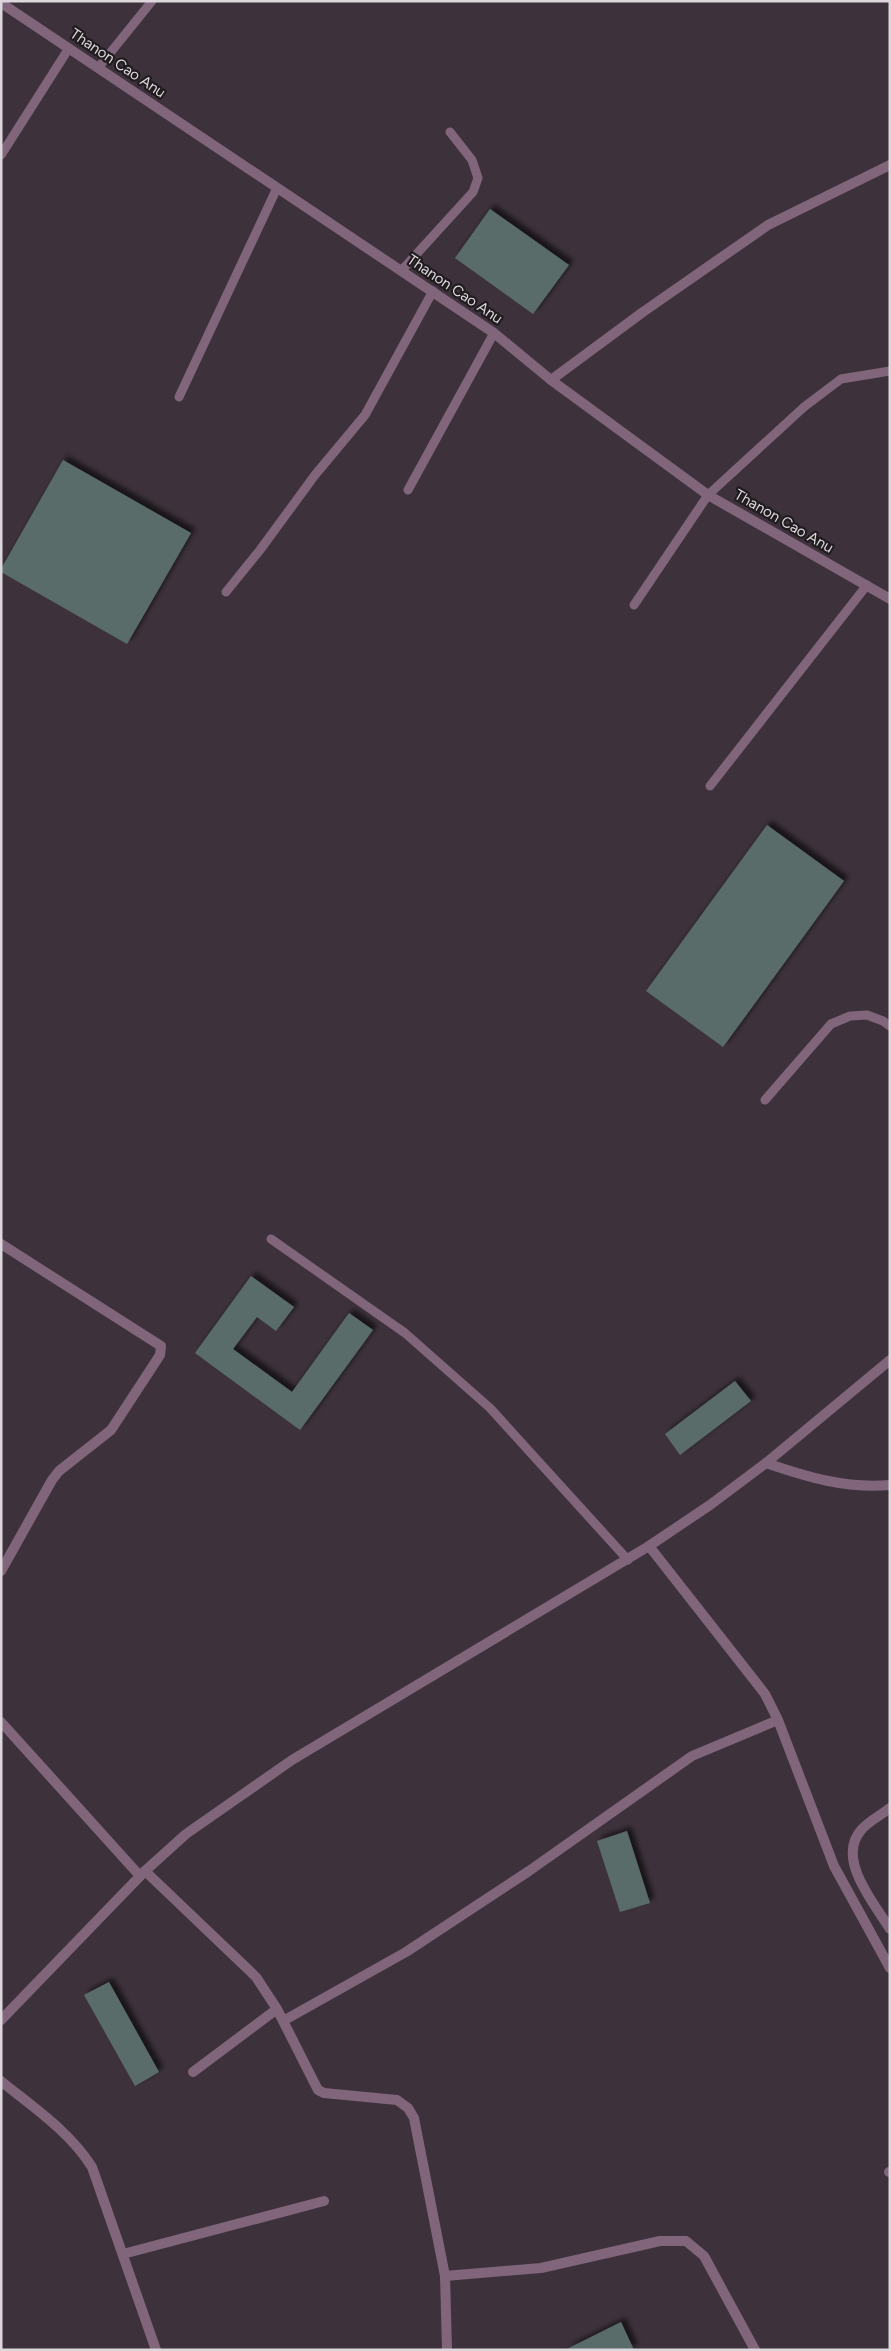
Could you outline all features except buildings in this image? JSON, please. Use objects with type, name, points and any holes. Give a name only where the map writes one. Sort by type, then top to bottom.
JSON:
[{"type":"street","name":"Thanon Cao Anu","points":[[1,3],[494,333],[551,380],[708,495],[890,599]]},
{"type":"street","points":[[551,380],[643,312],[768,225],[890,165]]},
{"type":"street","points":[[1,1244],[161,1346],[160,1355],[111,1430],[59,1471],[52,1480],[1,1571]]},
{"type":"street","points":[[1,2020],[143,1874],[186,1834],[292,1760],[650,1546],[710,1505],[766,1463],[890,1360]]},
{"type":"street","points":[[766,1463],[812,1478],[850,1486],[890,1485]]},
{"type":"street","points":[[650,1546],[765,1694],[778,1720],[834,1866],[890,1968]]},
{"type":"street","points":[[283,2021],[406,1952],[530,1871],[692,1756],[778,1720]]},
{"type":"street","points":[[1,1722],[143,1874],[256,1977],[277,2009],[318,2090],[324,2093],[397,2100],[408,2108],[414,2118],[445,2276],[447,2350]]},
{"type":"street","points":[[890,1808],[862,1829],[852,1844],[851,1855],[854,1868],[890,1930]]},
{"type":"street","points":[[193,2072],[277,2009]]},
{"type":"street","points":[[1,2081],[66,2134],[80,2148],[92,2167],[156,2350]]},
{"type":"street","points":[[123,2254],[324,2201]]},
{"type":"street","points":[[445,2276],[541,2268],[660,2241],[686,2241],[704,2256],[755,2350]]},
{"type":"lane","points":[[98,68],[152,1]]},
{"type":"lane","points":[[1,154],[69,48]]},
{"type":"lane","points":[[402,270],[473,192],[476,185],[478,178],[472,160],[450,132]]},
{"type":"lane","points":[[179,397],[277,188]]},
{"type":"lane","points":[[226,592],[315,475],[365,415],[433,291]]},
{"type":"lane","points":[[408,490],[494,333]]},
{"type":"lane","points":[[634,605],[708,495],[804,407],[841,379],[890,371]]},
{"type":"lane","points":[[710,786],[867,585]]},
{"type":"lane","points":[[765,1100],[831,1024],[850,1016],[867,1015],[890,1026]]},
{"type":"lane","points":[[271,1239],[405,1333],[490,1408],[628,1560]]}]
